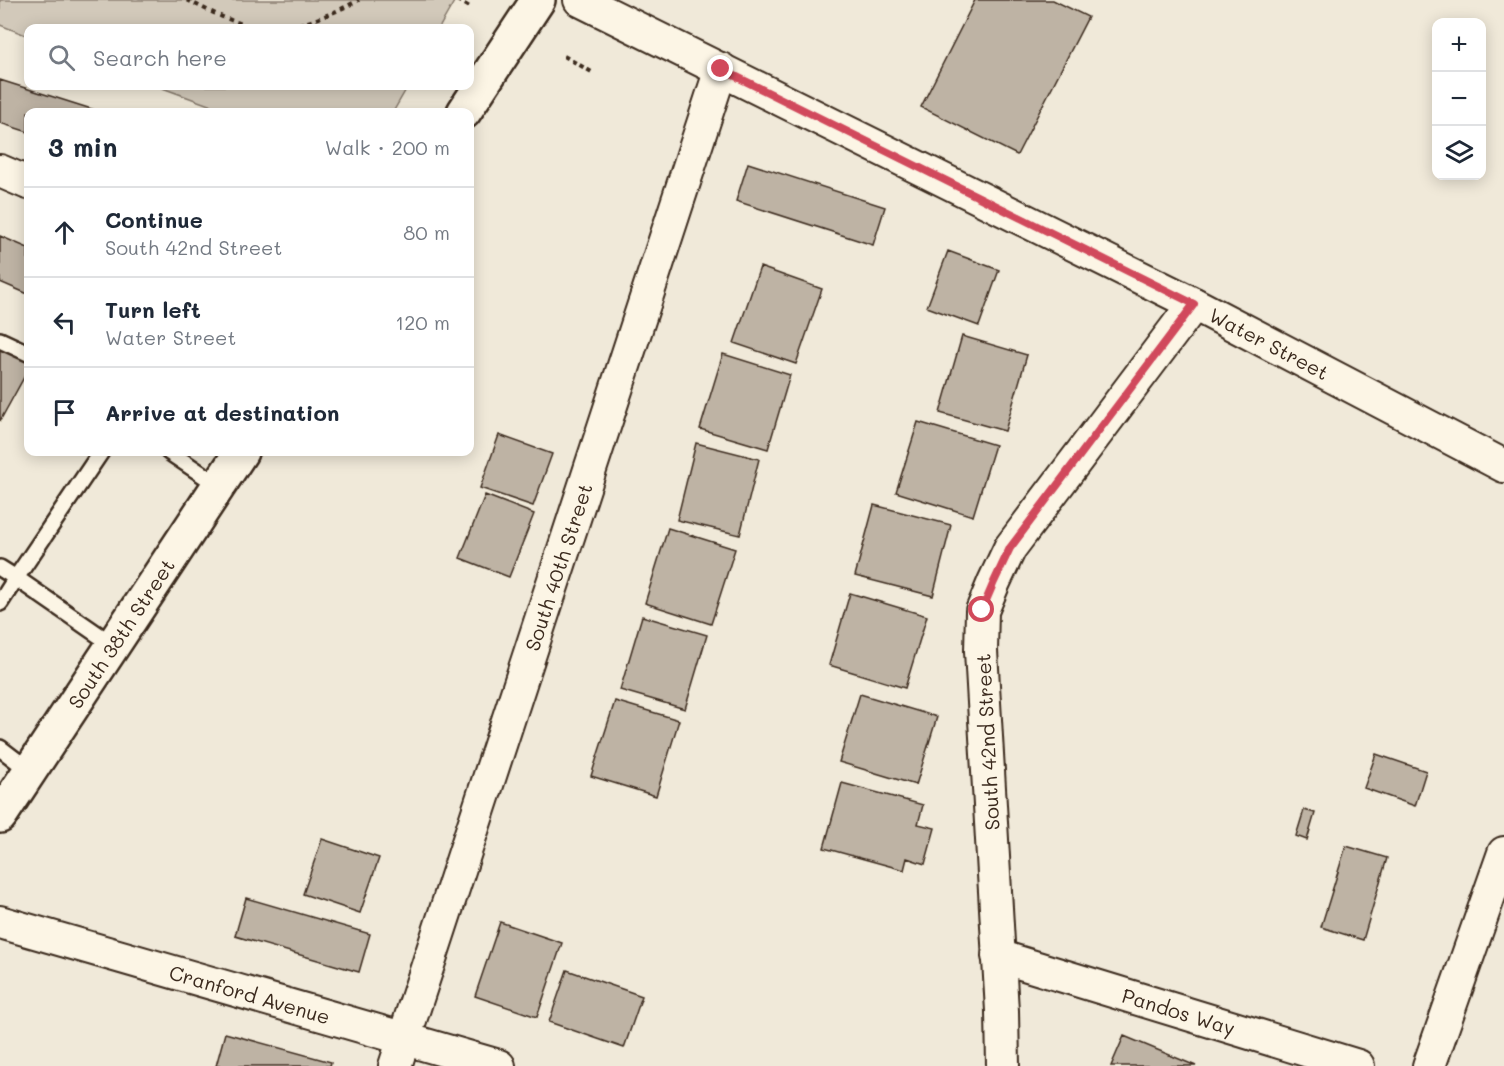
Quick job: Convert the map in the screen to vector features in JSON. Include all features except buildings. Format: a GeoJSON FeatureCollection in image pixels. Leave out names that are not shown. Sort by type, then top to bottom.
{"type":"FeatureCollection","features":[{"type":"Feature","properties":{"kind":"main road"},"geometry":{"type":"LineString","coordinates":[[467,108],[538,0]]}},
{"type":"Feature","properties":{"kind":"main road","name":"South 38th Street"},"geometry":{"type":"LineString","coordinates":[[0,816],[238,456]]}},
{"type":"Feature","properties":{"kind":"street","name":"Water Street"},"geometry":{"type":"LineString","coordinates":[[580,0],[1194,304],[1504,466]]}},
{"type":"Feature","properties":{"kind":"street","name":"South 40th Street"},"geometry":{"type":"LineString","coordinates":[[400,1052],[721,69]]}},
{"type":"Feature","properties":{"kind":"street"},"geometry":{"type":"LineString","coordinates":[[0,171],[24,181]]}},
{"type":"Feature","properties":{"kind":"street","name":"South 42nd Street"},"geometry":{"type":"LineString","coordinates":[[1003,1066],[1002,1011],[981,651],[982,610],[1010,548],[1194,304]]}},
{"type":"Feature","properties":{"kind":"street"},"geometry":{"type":"LineString","coordinates":[[1429,1066],[1504,853]]}},
{"type":"Feature","properties":{"kind":"street","name":"Cranford Avenue"},"geometry":{"type":"LineString","coordinates":[[0,922],[400,1052],[499,1066]]}},
{"type":"Feature","properties":{"kind":"street","name":"Pandos Way"},"geometry":{"type":"LineString","coordinates":[[998,957],[1358,1066]]}},
{"type":"Feature","properties":{"kind":"lane"},"geometry":{"type":"LineString","coordinates":[[0,340],[24,351]]}},
{"type":"Feature","properties":{"kind":"lane"},"geometry":{"type":"LineString","coordinates":[[0,603],[98,456]]}},
{"type":"Feature","properties":{"kind":"lane"},"geometry":{"type":"LineString","coordinates":[[175,456],[219,485]]}},
{"type":"Feature","properties":{"kind":"lane"},"geometry":{"type":"LineString","coordinates":[[0,568],[112,645]]}},
{"type":"Feature","properties":{"kind":"lane"},"geometry":{"type":"LineString","coordinates":[[0,748],[30,771]]}},
{"type":"Feature","properties":{"kind":"path"},"geometry":{"type":"LineString","coordinates":[[187,0],[240,24]]}},
{"type":"Feature","properties":{"kind":"path"},"geometry":{"type":"LineString","coordinates":[[305,24],[359,0]]}},
{"type":"Feature","properties":{"kind":"path"},"geometry":{"type":"LineString","coordinates":[[457,0],[470,7]]}},
{"type":"Feature","properties":{"kind":"path"},"geometry":{"type":"LineString","coordinates":[[564,56],[595,74]]}},
{"type":"Feature","properties":{"kind":"shaded area"},"geometry":{"type":"Polygon","coordinates":[[[0,0],[455,0],[441,24],[24,24],[24,34],[0,25],[0,0]]]}},
{"type":"Feature","properties":{"kind":"shaded area"},"geometry":{"type":"Polygon","coordinates":[[[168,90],[406,90],[395,108],[217,108],[168,90]]]}},
{"type":"Feature","properties":{"kind":"route"},"geometry":{"type":"LineString","coordinates":[[721,69],[1194,304],[1010,548],[982,610]]}}]}
